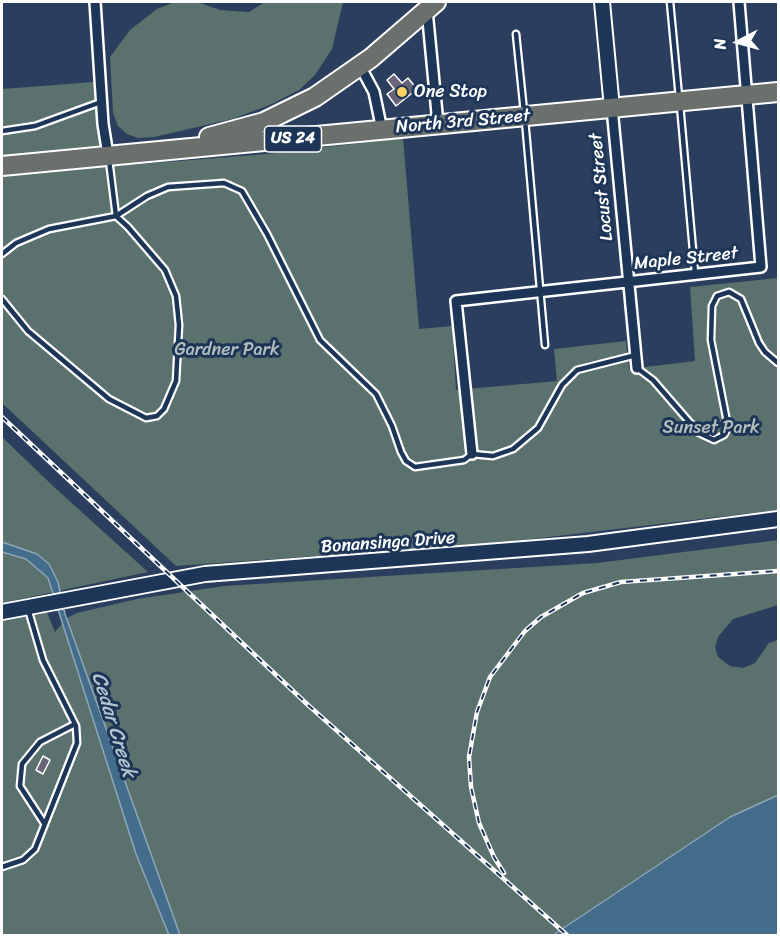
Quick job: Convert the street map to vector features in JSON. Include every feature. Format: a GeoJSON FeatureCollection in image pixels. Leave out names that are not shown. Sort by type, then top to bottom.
{"type":"FeatureCollection","features":[{"type":"Feature","properties":{"kind":"highway","name":"US 24"},"geometry":{"type":"LineString","coordinates":[[2,166],[147,151],[264,122],[315,97],[360,66],[430,4]]}},
{"type":"Feature","properties":{"kind":"highway","name":"North 3rd Street"},"geometry":{"type":"LineString","coordinates":[[147,151],[778,92]]}},
{"type":"Feature","properties":{"kind":"street"},"geometry":{"type":"LineString","coordinates":[[95,2],[108,155]]}},
{"type":"Feature","properties":{"kind":"street","name":"Locust Street"},"geometry":{"type":"LineString","coordinates":[[602,2],[637,368]]}},
{"type":"Feature","properties":{"kind":"street","name":"Maple Street"},"geometry":{"type":"LineString","coordinates":[[472,454],[456,301],[761,267],[739,2]]}},
{"type":"Feature","properties":{"kind":"street"},"geometry":{"type":"LineString","coordinates":[[430,4],[438,124]]}},
{"type":"Feature","properties":{"kind":"street"},"geometry":{"type":"LineString","coordinates":[[360,66],[374,92],[382,130]]}},
{"type":"Feature","properties":{"kind":"street","name":"Bonansinga Drive"},"geometry":{"type":"LineString","coordinates":[[2,612],[204,574],[588,544],[778,519]]}},
{"type":"Feature","properties":{"kind":"lane"},"geometry":{"type":"LineString","coordinates":[[670,2],[695,273]]}},
{"type":"Feature","properties":{"kind":"lane"},"geometry":{"type":"LineString","coordinates":[[516,34],[545,345]]}},
{"type":"Feature","properties":{"kind":"lane"},"geometry":{"type":"LineString","coordinates":[[2,131],[35,126],[103,101]]}},
{"type":"Feature","properties":{"kind":"lane"},"geometry":{"type":"LineString","coordinates":[[2,299],[28,331],[109,399],[141,417],[152,418],[161,414],[176,381],[179,326],[176,296],[165,270],[143,243],[116,216],[108,155]]}},
{"type":"Feature","properties":{"kind":"lane"},"geometry":{"type":"LineString","coordinates":[[2,254],[32,235],[116,216],[147,196],[168,187],[219,182],[237,187],[245,195],[267,234],[320,340],[376,394],[406,461],[420,468],[464,460],[472,454],[493,456],[523,443],[538,428],[562,385],[577,370],[636,355]]}},
{"type":"Feature","properties":{"kind":"lane"},"geometry":{"type":"LineString","coordinates":[[637,368],[653,380],[704,437],[714,440],[724,435],[728,427],[711,340],[712,306],[717,296],[729,292],[741,299],[759,343],[765,352],[778,363]]}},
{"type":"Feature","properties":{"kind":"lane"},"geometry":{"type":"LineString","coordinates":[[2,867],[28,857],[40,840],[44,824],[75,751],[75,724],[43,660],[28,606]]}},
{"type":"Feature","properties":{"kind":"lane"},"geometry":{"type":"LineString","coordinates":[[44,824],[23,793],[19,773],[26,757],[40,742],[75,724]]}},
{"type":"Feature","properties":{"kind":"green space"},"geometry":{"type":"Polygon","coordinates":[[[175,2],[197,2],[220,10],[249,12],[265,2],[343,2],[332,49],[315,75],[299,90],[272,104],[232,119],[154,137],[138,138],[127,134],[118,126],[113,113],[110,57],[130,30],[157,9],[175,2]]]}},
{"type":"Feature","properties":{"kind":"green space","name":"Gardner Park"},"geometry":{"type":"Polygon","coordinates":[[[94,82],[104,167],[267,154],[403,138],[419,329],[452,326],[456,390],[557,381],[554,349],[626,341],[629,369],[695,361],[690,287],[778,278],[778,510],[498,543],[176,566],[2,403],[2,89],[94,82]]]}},
{"type":"Feature","properties":{"kind":"green space"},"geometry":{"type":"Polygon","coordinates":[[[2,437],[53,486],[148,572],[2,603],[2,437]]]}},
{"type":"Feature","properties":{"kind":"green space"},"geometry":{"type":"Polygon","coordinates":[[[778,540],[778,605],[733,619],[718,637],[715,647],[718,657],[730,666],[743,668],[755,663],[769,643],[778,640],[778,795],[730,817],[552,935],[2,936],[2,618],[46,610],[55,632],[67,618],[77,613],[137,599],[224,586],[597,563],[778,540]]]}},
{"type":"Feature","properties":{"kind":"water"},"geometry":{"type":"Polygon","coordinates":[[[2,542],[37,554],[49,564],[58,582],[65,614],[180,935],[169,935],[136,854],[48,578],[26,559],[2,552],[2,542]]]}},
{"type":"Feature","properties":{"kind":"water"},"geometry":{"type":"Polygon","coordinates":[[[778,795],[778,935],[553,935],[730,817],[778,795]]]}},
{"type":"Feature","properties":{"kind":"building","name":"One Stop"},"geometry":{"type":"Polygon","coordinates":[[[394,74],[402,83],[408,78],[417,89],[396,106],[387,94],[394,89],[387,80],[394,74]]]}},
{"type":"Feature","properties":{"kind":"building"},"geometry":{"type":"Polygon","coordinates":[[[43,756],[50,760],[43,774],[36,770],[43,756]]]}},
{"type":"Feature","properties":{"kind":"railway"},"geometry":{"type":"LineString","coordinates":[[2,417],[308,705],[568,936]]}},
{"type":"Feature","properties":{"kind":"railway"},"geometry":{"type":"LineString","coordinates":[[504,873],[479,823],[471,787],[469,757],[477,712],[490,677],[525,631],[541,617],[583,593],[621,582],[778,571]]}},
{"type":"Feature","properties":{"kind":"place","name":"One Stop"},"geometry":{"type":"Point","coordinates":[402,92]}},
{"type":"Feature","properties":{"kind":"park label","name":"Sunset Park"},"geometry":{"type":"Point","coordinates":[711,428]}},
{"type":"Feature","properties":{"kind":"water label","name":"Cedar Creek"},"geometry":{"type":"Point","coordinates":[113,725]}}]}
